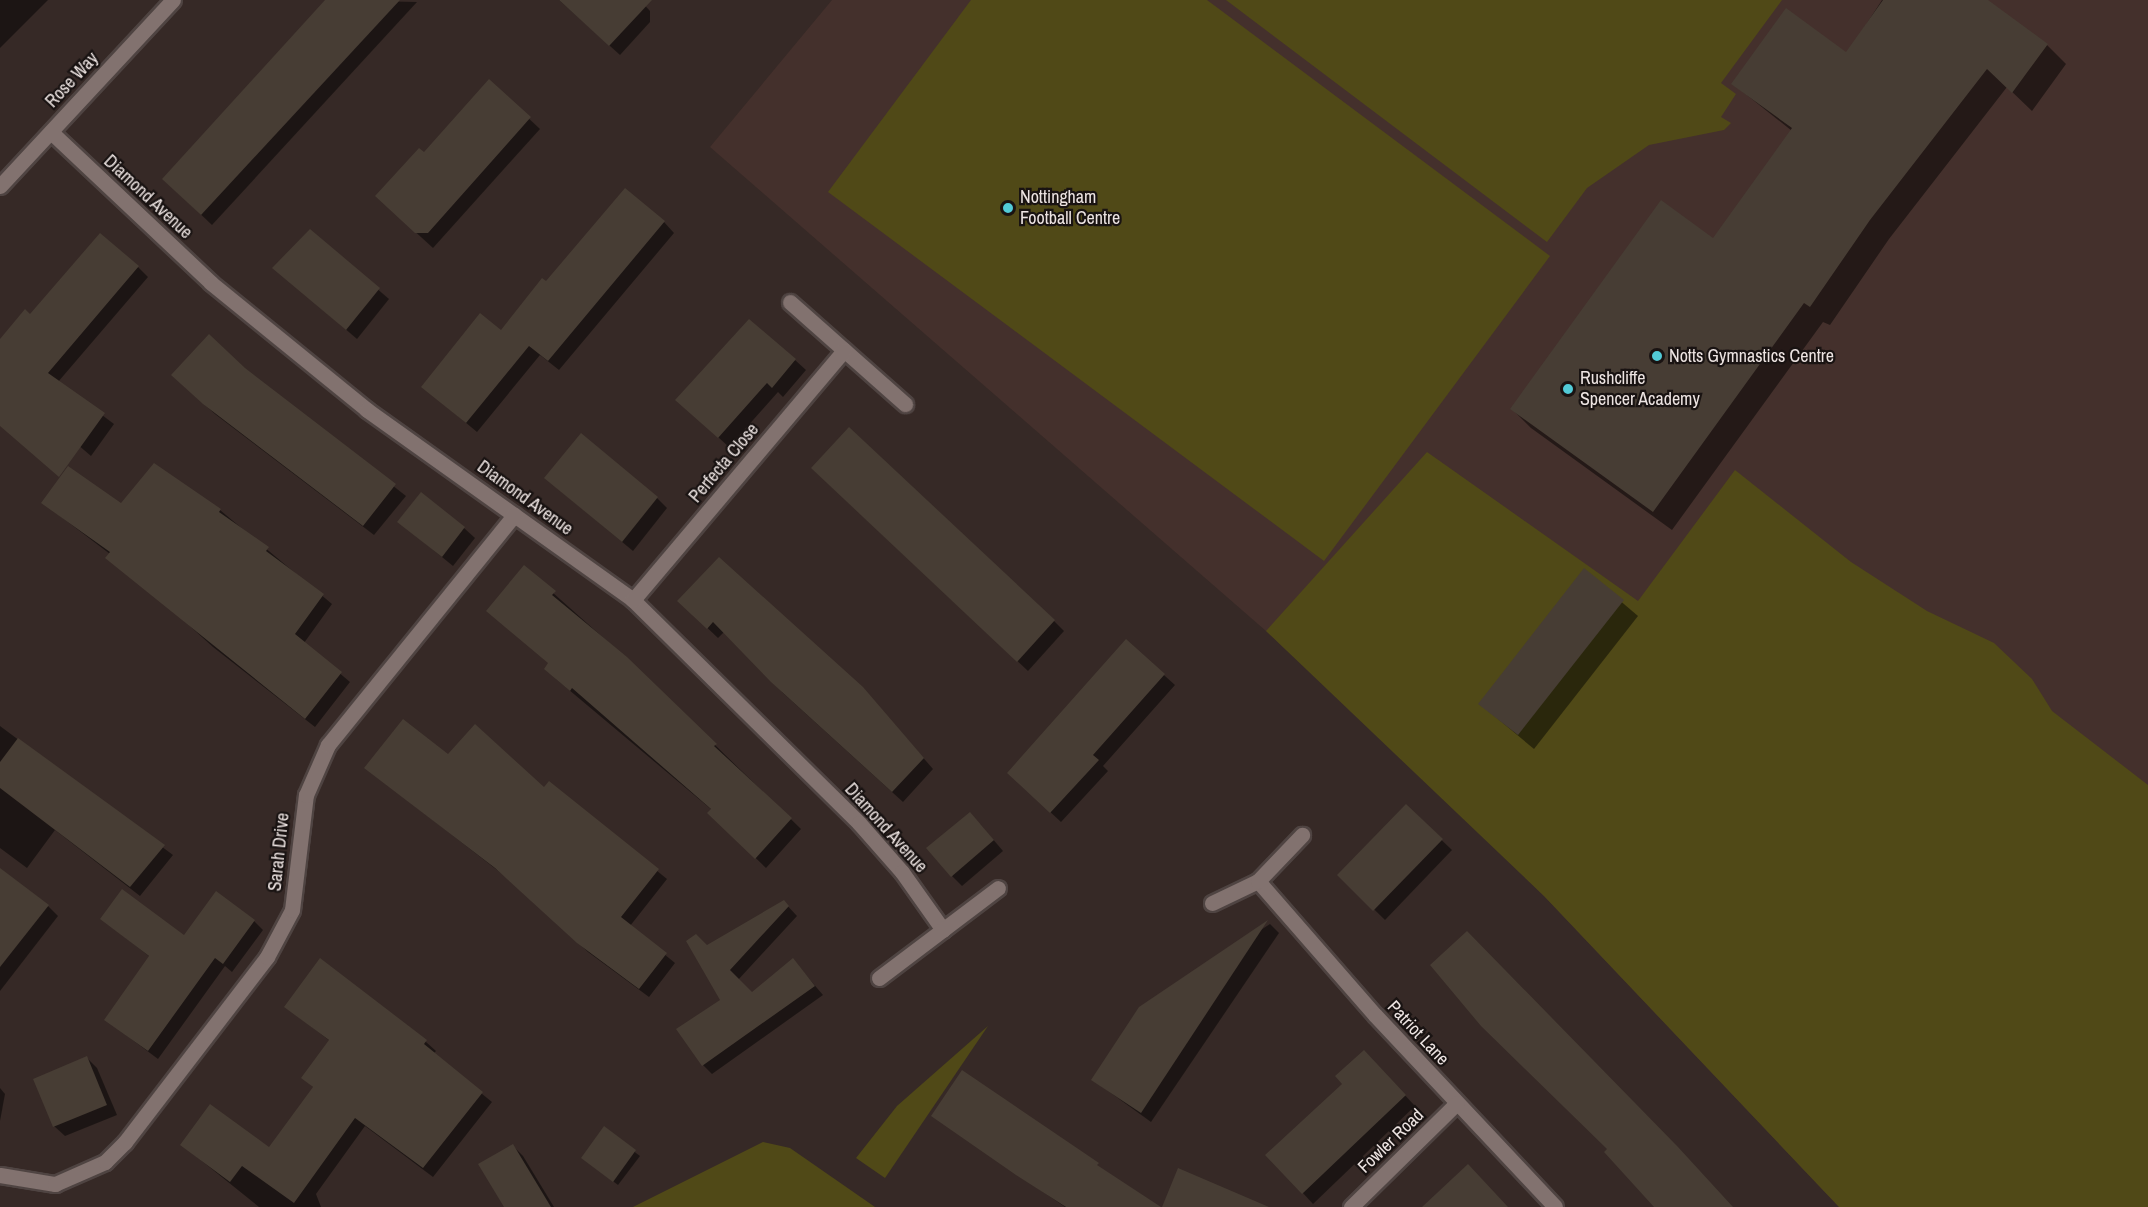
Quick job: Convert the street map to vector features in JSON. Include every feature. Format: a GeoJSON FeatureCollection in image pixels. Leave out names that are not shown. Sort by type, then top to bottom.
{"type":"FeatureCollection","features":[{"type":"Feature","properties":{"kind":"street","name":"Rose Way"},"geometry":{"type":"LineString","coordinates":[[0,186],[173,0]]}},
{"type":"Feature","properties":{"kind":"street","name":"Diamond Avenue"},"geometry":{"type":"LineString","coordinates":[[51,132],[211,283],[366,410],[633,600],[859,823],[902,872],[943,930]]}},
{"type":"Feature","properties":{"kind":"street"},"geometry":{"type":"LineString","coordinates":[[790,302],[904,404]]}},
{"type":"Feature","properties":{"kind":"street","name":"Perfecta Close"},"geometry":{"type":"LineString","coordinates":[[633,600],[844,350]]}},
{"type":"Feature","properties":{"kind":"street","name":"Sarah Drive"},"geometry":{"type":"LineString","coordinates":[[0,1175],[55,1184],[105,1162],[132,1133],[267,957],[292,910],[306,795],[328,745],[514,514]]}},
{"type":"Feature","properties":{"kind":"street"},"geometry":{"type":"LineString","coordinates":[[1212,903],[1258,881],[1302,836]]}},
{"type":"Feature","properties":{"kind":"street","name":"Patriot Lane"},"geometry":{"type":"LineString","coordinates":[[1258,881],[1457,1103],[1555,1207]]}},
{"type":"Feature","properties":{"kind":"street"},"geometry":{"type":"LineString","coordinates":[[879,978],[998,888]]}},
{"type":"Feature","properties":{"kind":"street","name":"Fowler Road"},"geometry":{"type":"LineString","coordinates":[[1351,1207],[1457,1103]]}},
{"type":"Feature","properties":{"kind":"shaded area","name":"Rushcliffe Spencer Academy"},"geometry":{"type":"Polygon","coordinates":[[[832,0],[2148,0],[2148,1207],[1839,1207],[1544,896],[1390,746],[1266,631],[710,147],[832,0]]]}},
{"type":"Feature","properties":{"kind":"shaded area"},"geometry":{"type":"Polygon","coordinates":[[[971,0],[1207,0],[1550,256],[1324,561],[828,192],[971,0]]]}},
{"type":"Feature","properties":{"kind":"shaded area"},"geometry":{"type":"Polygon","coordinates":[[[1226,0],[1782,0],[1721,83],[1736,94],[1721,117],[1731,123],[1724,130],[1649,145],[1587,188],[1547,242],[1226,0]]]}},
{"type":"Feature","properties":{"kind":"shaded area"},"geometry":{"type":"Polygon","coordinates":[[[1427,452],[1638,601],[1735,470],[1851,562],[1927,611],[1994,643],[2032,679],[2052,711],[2148,785],[2148,1207],[1839,1207],[1544,896],[1266,631],[1427,452]]]}},
{"type":"Feature","properties":{"kind":"shaded area"},"geometry":{"type":"Polygon","coordinates":[[[988,1026],[885,1178],[856,1158],[897,1106],[988,1026]]]}},
{"type":"Feature","properties":{"kind":"shaded area"},"geometry":{"type":"Polygon","coordinates":[[[763,1142],[790,1148],[875,1207],[633,1207],[763,1142]]]}},
{"type":"Feature","properties":{"kind":"building"},"geometry":{"type":"Polygon","coordinates":[[[325,0],[400,0],[201,215],[162,179],[325,0]]]}},
{"type":"Feature","properties":{"kind":"building"},"geometry":{"type":"Polygon","coordinates":[[[559,0],[652,0],[609,46],[559,0]]]}},
{"type":"Feature","properties":{"kind":"building"},"geometry":{"type":"Polygon","coordinates":[[[1883,0],[1988,0],[2048,44],[2012,93],[1987,69],[1870,220],[1810,307],[1804,303],[1653,512],[1510,409],[1661,200],[1713,238],[1792,128],[1731,84],[1786,8],[1846,52],[1883,0]]]}},
{"type":"Feature","properties":{"kind":"building"},"geometry":{"type":"Polygon","coordinates":[[[489,79],[531,117],[428,233],[415,233],[375,196],[419,148],[424,152],[489,79]]]}},
{"type":"Feature","properties":{"kind":"building"},"geometry":{"type":"Polygon","coordinates":[[[625,188],[665,221],[548,361],[529,346],[466,423],[421,387],[480,313],[501,330],[542,278],[546,281],[625,188]]]}},
{"type":"Feature","properties":{"kind":"building"},"geometry":{"type":"Polygon","coordinates":[[[310,229],[380,288],[346,330],[272,268],[310,229]]]}},
{"type":"Feature","properties":{"kind":"building"},"geometry":{"type":"Polygon","coordinates":[[[100,233],[139,266],[48,373],[105,413],[59,477],[0,426],[0,339],[25,309],[30,314],[100,233]]]}},
{"type":"Feature","properties":{"kind":"building"},"geometry":{"type":"Polygon","coordinates":[[[749,319],[796,359],[772,388],[767,383],[718,438],[675,400],[749,319]]]}},
{"type":"Feature","properties":{"kind":"building"},"geometry":{"type":"Polygon","coordinates":[[[209,334],[245,368],[396,484],[363,526],[203,404],[171,375],[209,334]]]}},
{"type":"Feature","properties":{"kind":"building"},"geometry":{"type":"Polygon","coordinates":[[[849,427],[1055,620],[1017,662],[811,468],[849,427]]]}},
{"type":"Feature","properties":{"kind":"building"},"geometry":{"type":"Polygon","coordinates":[[[581,433],[658,497],[622,542],[544,478],[581,433]]]}},
{"type":"Feature","properties":{"kind":"building"},"geometry":{"type":"Polygon","coordinates":[[[154,463],[221,509],[219,512],[269,547],[266,551],[324,594],[295,634],[342,672],[305,719],[105,558],[110,552],[41,503],[68,466],[121,503],[154,463]]]}},
{"type":"Feature","properties":{"kind":"building"},"geometry":{"type":"Polygon","coordinates":[[[421,492],[465,527],[442,557],[397,522],[421,492]]]}},
{"type":"Feature","properties":{"kind":"building"},"geometry":{"type":"Polygon","coordinates":[[[719,557],[863,687],[924,758],[892,792],[771,682],[713,622],[707,629],[677,601],[719,557]]]}},
{"type":"Feature","properties":{"kind":"building"},"geometry":{"type":"Polygon","coordinates":[[[524,565],[556,591],[552,595],[627,657],[717,744],[714,746],[792,818],[755,859],[707,813],[711,809],[572,688],[570,691],[544,669],[548,663],[486,611],[524,565]]]}},
{"type":"Feature","properties":{"kind":"building"},"geometry":{"type":"Polygon","coordinates":[[[1584,568],[1624,600],[1518,735],[1478,704],[1584,568]]]}},
{"type":"Feature","properties":{"kind":"building"},"geometry":{"type":"Polygon","coordinates":[[[1126,639],[1165,674],[1093,755],[1099,760],[1050,813],[1007,773],[1126,639]]]}},
{"type":"Feature","properties":{"kind":"building"},"geometry":{"type":"Polygon","coordinates":[[[403,719],[448,754],[475,724],[544,787],[549,781],[659,869],[621,917],[667,953],[639,989],[577,943],[495,868],[364,768],[403,719]]]}},
{"type":"Feature","properties":{"kind":"building"},"geometry":{"type":"Polygon","coordinates":[[[18,738],[165,845],[130,887],[0,788],[0,762],[18,738]]]}},
{"type":"Feature","properties":{"kind":"building"},"geometry":{"type":"Polygon","coordinates":[[[1406,804],[1443,839],[1373,911],[1337,875],[1406,804]]]}},
{"type":"Feature","properties":{"kind":"building"},"geometry":{"type":"Polygon","coordinates":[[[970,812],[994,840],[951,877],[926,848],[970,812]]]}},
{"type":"Feature","properties":{"kind":"building"},"geometry":{"type":"Polygon","coordinates":[[[0,868],[49,905],[0,967],[0,868]]]}},
{"type":"Feature","properties":{"kind":"building"},"geometry":{"type":"Polygon","coordinates":[[[122,889],[184,935],[216,891],[255,920],[223,964],[215,958],[148,1051],[104,1020],[149,956],[100,919],[122,889]]]}},
{"type":"Feature","properties":{"kind":"building"},"geometry":{"type":"Polygon","coordinates":[[[784,900],[789,906],[730,970],[752,992],[793,958],[815,986],[702,1066],[676,1029],[720,1000],[686,941],[696,934],[707,945],[784,900]]]}},
{"type":"Feature","properties":{"kind":"building"},"geometry":{"type":"Polygon","coordinates":[[[1268,920],[1141,1113],[1091,1080],[1139,1007],[1268,920]]]}},
{"type":"Feature","properties":{"kind":"building"},"geometry":{"type":"Polygon","coordinates":[[[1467,931],[1678,1147],[1733,1207],[1654,1207],[1604,1152],[1607,1149],[1481,1026],[1430,965],[1467,931]]]}},
{"type":"Feature","properties":{"kind":"building"},"geometry":{"type":"Polygon","coordinates":[[[320,958],[427,1040],[424,1044],[483,1092],[423,1168],[355,1118],[294,1203],[242,1166],[230,1182],[180,1145],[210,1104],[269,1147],[313,1087],[301,1078],[329,1040],[284,1007],[320,958]]]}},
{"type":"Feature","properties":{"kind":"building"},"geometry":{"type":"Polygon","coordinates":[[[1364,1050],[1406,1095],[1302,1194],[1265,1155],[1342,1084],[1335,1076],[1364,1050]]]}},
{"type":"Feature","properties":{"kind":"building"},"geometry":{"type":"Polygon","coordinates":[[[87,1056],[107,1105],[53,1127],[33,1079],[87,1056]]]}},
{"type":"Feature","properties":{"kind":"building"},"geometry":{"type":"Polygon","coordinates":[[[962,1070],[1161,1207],[1066,1207],[1016,1175],[931,1116],[962,1070]]]}},
{"type":"Feature","properties":{"kind":"building"},"geometry":{"type":"Polygon","coordinates":[[[604,1126],[636,1150],[613,1182],[581,1158],[604,1126]]]}},
{"type":"Feature","properties":{"kind":"building"},"geometry":{"type":"Polygon","coordinates":[[[513,1144],[551,1207],[504,1207],[478,1164],[513,1144]]]}},
{"type":"Feature","properties":{"kind":"building"},"geometry":{"type":"Polygon","coordinates":[[[1468,1164],[1508,1207],[1422,1207],[1468,1164]]]}},
{"type":"Feature","properties":{"kind":"building"},"geometry":{"type":"Polygon","coordinates":[[[1178,1168],[1269,1207],[1162,1207],[1178,1168]]]}},
{"type":"Feature","properties":{"kind":"place","name":"Nottingham Football Centre"},"geometry":{"type":"Point","coordinates":[1008,208]}},
{"type":"Feature","properties":{"kind":"place","name":"Notts Gymnastics Centre"},"geometry":{"type":"Point","coordinates":[1657,356]}},
{"type":"Feature","properties":{"kind":"place","name":"Rushcliffe Spencer Academy"},"geometry":{"type":"Point","coordinates":[1568,389]}}]}
